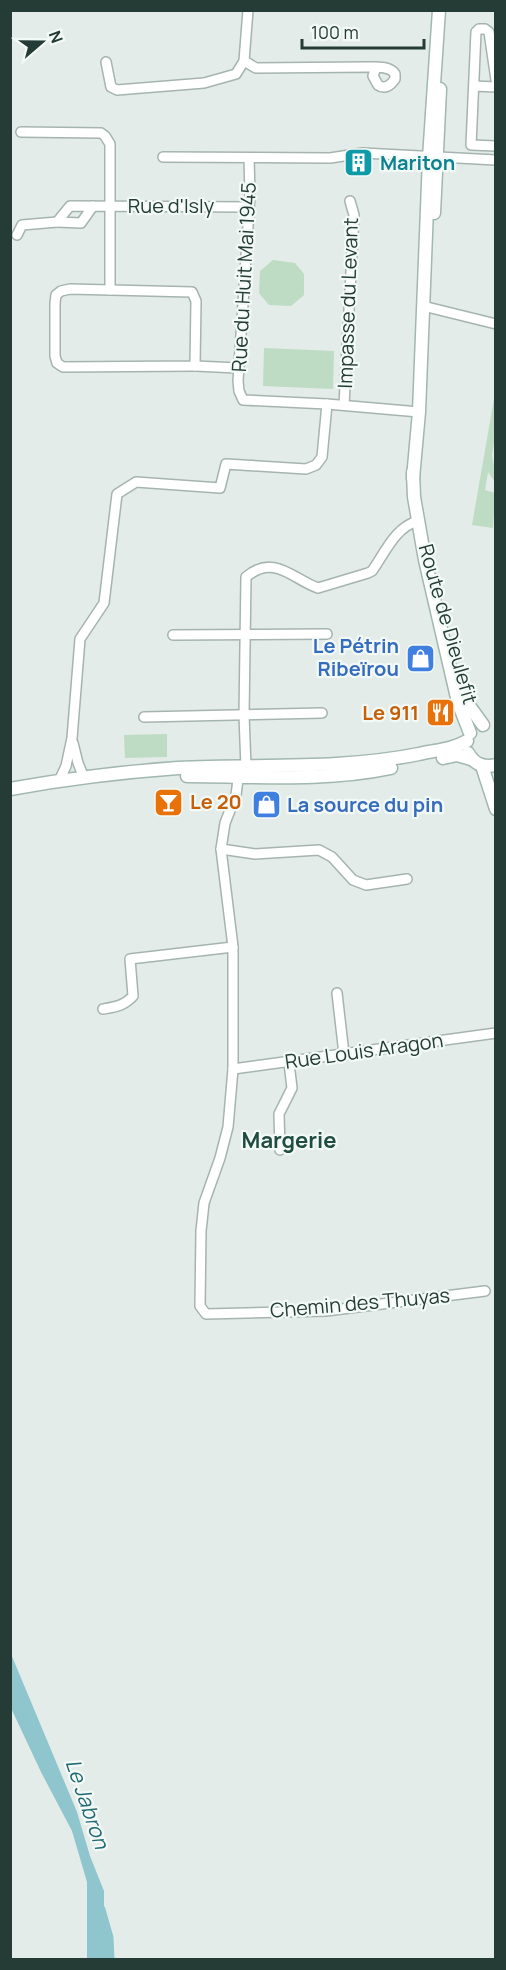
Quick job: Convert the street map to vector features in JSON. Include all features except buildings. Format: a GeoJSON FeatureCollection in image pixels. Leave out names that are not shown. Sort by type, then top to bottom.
{"type":"FeatureCollection","features":[{"type":"Feature","properties":{"kind":"main road","name":"Route de Dieulefit"},"geometry":{"type":"LineString","coordinates":[[425,273],[434,215],[432,99],[439,10]]}},
{"type":"Feature","properties":{"kind":"main road","name":"Route de Dieulefit"},"geometry":{"type":"LineString","coordinates":[[437,52],[440,105],[433,158],[428,174],[425,273],[415,411],[413,478],[418,521],[453,681],[469,737],[467,750],[477,762]]}},
{"type":"Feature","properties":{"kind":"main road","name":"Route de Dieulefit"},"geometry":{"type":"LineString","coordinates":[[418,521],[466,700],[489,725]]}},
{"type":"Feature","properties":{"kind":"main road"},"geometry":{"type":"LineString","coordinates":[[242,772],[284,766],[380,762],[449,749],[489,725]]}},
{"type":"Feature","properties":{"kind":"main road"},"geometry":{"type":"LineString","coordinates":[[10,789],[178,768],[333,776],[457,755],[495,765]]}},
{"type":"Feature","properties":{"kind":"main road"},"geometry":{"type":"LineString","coordinates":[[477,762],[495,809]]}},
{"type":"Feature","properties":{"kind":"main road"},"geometry":{"type":"LineString","coordinates":[[495,779],[495,784]]}},
{"type":"Feature","properties":{"kind":"street"},"geometry":{"type":"LineString","coordinates":[[106,62],[111,87],[117,90],[204,83],[236,74],[244,61],[248,10]]}},
{"type":"Feature","properties":{"kind":"street"},"geometry":{"type":"LineString","coordinates":[[484,159],[491,146],[471,145],[476,32],[479,29],[489,32],[495,80]]}},
{"type":"Feature","properties":{"kind":"street"},"geometry":{"type":"LineString","coordinates":[[244,61],[256,68],[376,67]]}},
{"type":"Feature","properties":{"kind":"street"},"geometry":{"type":"LineString","coordinates":[[474,86],[495,87]]}},
{"type":"Feature","properties":{"kind":"street"},"geometry":{"type":"LineString","coordinates":[[21,132],[101,133],[110,144],[110,290]]}},
{"type":"Feature","properties":{"kind":"street"},"geometry":{"type":"LineString","coordinates":[[163,157],[330,158],[363,153],[495,160]]}},
{"type":"Feature","properties":{"kind":"street","name":"Rue du Huit Mai 1945"},"geometry":{"type":"LineString","coordinates":[[249,158],[249,207],[238,369],[239,392],[243,400],[415,411]]}},
{"type":"Feature","properties":{"kind":"street","name":"Impasse du Levant"},"geometry":{"type":"LineString","coordinates":[[344,405],[354,215],[350,201]]}},
{"type":"Feature","properties":{"kind":"street","name":"Rue d'Isly"},"geometry":{"type":"LineString","coordinates":[[57,222],[70,206],[249,207]]}},
{"type":"Feature","properties":{"kind":"street"},"geometry":{"type":"LineString","coordinates":[[17,236],[22,225],[57,222],[81,223],[93,206]]}},
{"type":"Feature","properties":{"kind":"street"},"geometry":{"type":"LineString","coordinates":[[195,366],[196,302],[192,292],[70,290],[61,291],[56,295],[55,356],[57,363],[63,367],[195,366],[238,369]]}},
{"type":"Feature","properties":{"kind":"street"},"geometry":{"type":"LineString","coordinates":[[423,306],[495,324]]}},
{"type":"Feature","properties":{"kind":"street"},"geometry":{"type":"LineString","coordinates":[[59,782],[66,766],[72,738],[80,639],[104,603],[117,495],[136,482],[220,488],[226,464],[306,469],[316,465],[322,457],[327,404]]}},
{"type":"Feature","properties":{"kind":"street","name":"Chemin des Thuyas"},"geometry":{"type":"LineString","coordinates":[[418,521],[400,530],[372,571],[318,588],[296,575],[277,568],[250,573],[244,584],[242,772],[225,823],[221,849],[233,947],[234,1070],[228,1127],[204,1203],[201,1231],[200,1306],[206,1314],[326,1311],[485,1291]]}},
{"type":"Feature","properties":{"kind":"street"},"geometry":{"type":"LineString","coordinates":[[173,635],[327,634]]}},
{"type":"Feature","properties":{"kind":"street"},"geometry":{"type":"LineString","coordinates":[[144,717],[322,713]]}},
{"type":"Feature","properties":{"kind":"street"},"geometry":{"type":"LineString","coordinates":[[72,738],[84,778]]}},
{"type":"Feature","properties":{"kind":"street"},"geometry":{"type":"LineString","coordinates":[[221,849],[255,854],[319,850],[332,857],[353,880],[366,885],[407,879]]}},
{"type":"Feature","properties":{"kind":"street"},"geometry":{"type":"LineString","coordinates":[[103,1009],[127,1003],[133,996],[130,959],[233,947]]}},
{"type":"Feature","properties":{"kind":"street"},"geometry":{"type":"LineString","coordinates":[[337,993],[344,1053]]}},
{"type":"Feature","properties":{"kind":"street","name":"Rue Louis Aragon"},"geometry":{"type":"LineString","coordinates":[[234,1070],[495,1033]]}},
{"type":"Feature","properties":{"kind":"street"},"geometry":{"type":"LineString","coordinates":[[280,1150],[279,1114],[292,1088],[289,1063]]}},
{"type":"Feature","properties":{"kind":"green space"},"geometry":{"type":"Polygon","coordinates":[[[273,260],[295,263],[304,274],[304,295],[291,306],[269,305],[259,293],[260,271],[273,260]]]}},
{"type":"Feature","properties":{"kind":"green space"},"geometry":{"type":"Polygon","coordinates":[[[264,348],[334,351],[333,389],[263,386],[264,348]]]}},
{"type":"Feature","properties":{"kind":"green space"},"geometry":{"type":"Polygon","coordinates":[[[495,393],[495,435],[492,456],[495,482],[488,472],[485,490],[495,493],[493,528],[472,525],[495,393]]]}},
{"type":"Feature","properties":{"kind":"green space"},"geometry":{"type":"Polygon","coordinates":[[[167,734],[167,757],[125,758],[124,735],[167,734]]]}},
{"type":"Feature","properties":{"kind":"water"},"geometry":{"type":"Polygon","coordinates":[[[11,1654],[77,1812],[90,1856],[104,1891],[104,1944],[107,1959],[87,1959],[87,1882],[72,1831],[11,1708],[11,1654]]]}},
{"type":"Feature","properties":{"kind":"waterway","name":"Le Jabron"},"geometry":{"type":"LineString","coordinates":[[98,1910],[106,1938],[107,1960]]}},
{"type":"Feature","properties":{"kind":"place","name":"Mariton"},"geometry":{"type":"Point","coordinates":[359,163]}},
{"type":"Feature","properties":{"kind":"place","name":"Le Pétrin Ribeïrou"},"geometry":{"type":"Point","coordinates":[420,658]}},
{"type":"Feature","properties":{"kind":"place","name":"Le 911"},"geometry":{"type":"Point","coordinates":[440,713]}},
{"type":"Feature","properties":{"kind":"place","name":"Le 20"},"geometry":{"type":"Point","coordinates":[169,802]}},
{"type":"Feature","properties":{"kind":"place","name":"La source du pin"},"geometry":{"type":"Point","coordinates":[266,805]}},
{"type":"Feature","properties":{"kind":"district","name":"Margerie"},"geometry":{"type":"Point","coordinates":[289,1140]}}]}
